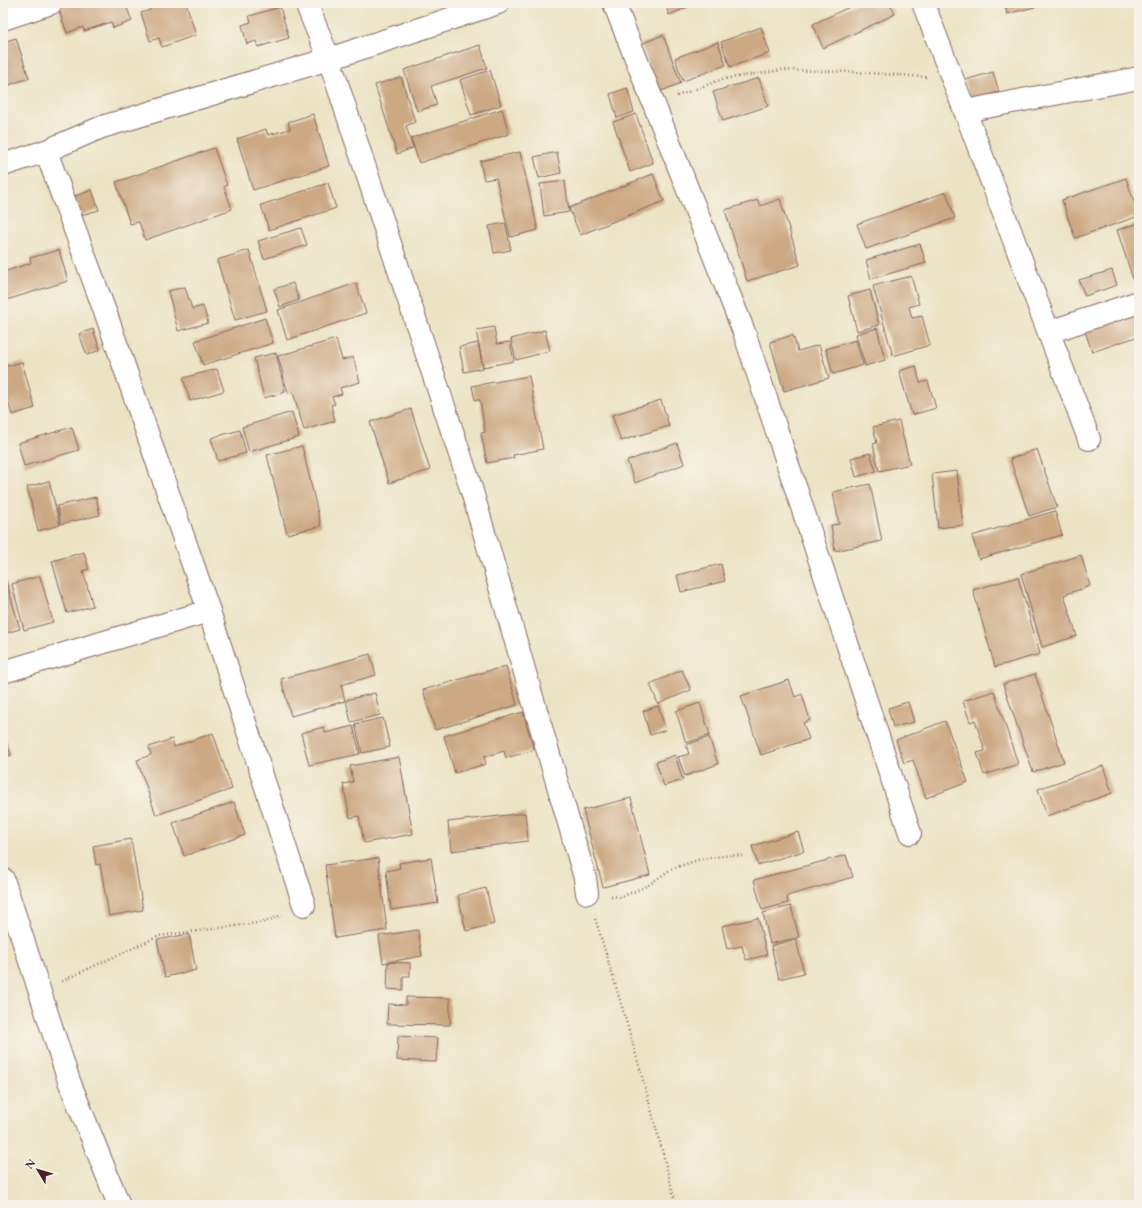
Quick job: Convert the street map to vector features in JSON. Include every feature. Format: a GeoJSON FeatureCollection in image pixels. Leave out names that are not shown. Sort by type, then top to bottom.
{"type":"FeatureCollection","features":[{"type":"Feature","properties":{"kind":"street"},"geometry":{"type":"LineString","coordinates":[[3,20],[51,3]]}},
{"type":"Feature","properties":{"kind":"street"},"geometry":{"type":"LineString","coordinates":[[306,3],[329,59],[472,488],[585,878],[587,893]]}},
{"type":"Feature","properties":{"kind":"street"},"geometry":{"type":"LineString","coordinates":[[3,165],[46,151],[102,127],[329,59],[498,3]]}},
{"type":"Feature","properties":{"kind":"street"},"geometry":{"type":"LineString","coordinates":[[614,3],[744,332],[910,833]]}},
{"type":"Feature","properties":{"kind":"street"},"geometry":{"type":"LineString","coordinates":[[923,3],[1089,439]]}},
{"type":"Feature","properties":{"kind":"street"},"geometry":{"type":"LineString","coordinates":[[965,111],[1139,78]]}},
{"type":"Feature","properties":{"kind":"street"},"geometry":{"type":"LineString","coordinates":[[46,151],[108,317],[209,612],[304,905]]}},
{"type":"Feature","properties":{"kind":"street"},"geometry":{"type":"LineString","coordinates":[[1048,332],[1139,302]]}},
{"type":"Feature","properties":{"kind":"street"},"geometry":{"type":"LineString","coordinates":[[3,672],[209,612]]}},
{"type":"Feature","properties":{"kind":"street"},"geometry":{"type":"LineString","coordinates":[[3,879],[69,1081],[119,1205]]}},
{"type":"Feature","properties":{"kind":"path"},"geometry":{"type":"LineString","coordinates":[[655,105],[723,78],[782,70],[854,72],[953,79]]}},
{"type":"Feature","properties":{"kind":"path"},"geometry":{"type":"LineString","coordinates":[[676,1205],[662,1147],[612,973],[587,893],[621,897],[647,886],[671,869],[701,859],[731,855],[744,856]]}},
{"type":"Feature","properties":{"kind":"path"},"geometry":{"type":"LineString","coordinates":[[39,991],[159,936],[265,922],[304,905]]}},
{"type":"Feature","properties":{"kind":"building"},"geometry":{"type":"Polygon","coordinates":[[[63,3],[125,3],[132,21],[113,28],[111,22],[84,31],[83,27],[67,33],[57,5],[63,3]]]}},
{"type":"Feature","properties":{"kind":"building"},"geometry":{"type":"Polygon","coordinates":[[[148,3],[186,3],[196,35],[162,47],[159,38],[150,41],[141,13],[150,10],[148,3]]]}},
{"type":"Feature","properties":{"kind":"building"},"geometry":{"type":"Polygon","coordinates":[[[665,3],[698,3],[669,15],[665,3]]]}},
{"type":"Feature","properties":{"kind":"building"},"geometry":{"type":"Polygon","coordinates":[[[858,3],[889,3],[895,14],[823,48],[813,24],[858,3]]]}},
{"type":"Feature","properties":{"kind":"building"},"geometry":{"type":"Polygon","coordinates":[[[1005,3],[1046,3],[1046,4],[1007,14],[1005,3]]]}},
{"type":"Feature","properties":{"kind":"building"},"geometry":{"type":"Polygon","coordinates":[[[280,7],[289,38],[258,47],[256,41],[247,44],[242,25],[251,22],[249,16],[280,7]]]}},
{"type":"Feature","properties":{"kind":"building"},"geometry":{"type":"Polygon","coordinates":[[[761,27],[770,53],[730,67],[721,42],[761,27]]]}},
{"type":"Feature","properties":{"kind":"building"},"geometry":{"type":"Polygon","coordinates":[[[663,35],[681,83],[659,92],[641,44],[663,35]]]}},
{"type":"Feature","properties":{"kind":"building"},"geometry":{"type":"Polygon","coordinates":[[[16,38],[29,78],[3,87],[3,42],[16,38]]]}},
{"type":"Feature","properties":{"kind":"building"},"geometry":{"type":"Polygon","coordinates":[[[718,42],[726,65],[683,81],[675,58],[718,42]]]}},
{"type":"Feature","properties":{"kind":"building"},"geometry":{"type":"Polygon","coordinates":[[[480,45],[487,68],[431,86],[437,105],[417,111],[404,70],[480,45]]]}},
{"type":"Feature","properties":{"kind":"building"},"geometry":{"type":"Polygon","coordinates":[[[490,70],[501,105],[471,115],[460,80],[490,70]]]}},
{"type":"Feature","properties":{"kind":"building"},"geometry":{"type":"Polygon","coordinates":[[[993,72],[999,92],[970,100],[965,80],[993,72]]]}},
{"type":"Feature","properties":{"kind":"building"},"geometry":{"type":"Polygon","coordinates":[[[401,77],[415,122],[406,126],[413,148],[397,154],[375,85],[401,77]]]}},
{"type":"Feature","properties":{"kind":"building"},"geometry":{"type":"Polygon","coordinates":[[[759,78],[768,106],[723,121],[713,92],[759,78]]]}},
{"type":"Feature","properties":{"kind":"building"},"geometry":{"type":"Polygon","coordinates":[[[627,88],[634,112],[617,118],[610,94],[627,88]]]}},
{"type":"Feature","properties":{"kind":"building"},"geometry":{"type":"Polygon","coordinates":[[[502,109],[509,134],[419,163],[411,138],[502,109]]]}},
{"type":"Feature","properties":{"kind":"building"},"geometry":{"type":"Polygon","coordinates":[[[313,114],[329,166],[253,190],[237,139],[266,129],[268,135],[290,129],[288,122],[313,114]]]}},
{"type":"Feature","properties":{"kind":"building"},"geometry":{"type":"Polygon","coordinates":[[[636,114],[653,163],[630,172],[613,122],[636,114]]]}},
{"type":"Feature","properties":{"kind":"building"},"geometry":{"type":"Polygon","coordinates":[[[214,148],[227,185],[224,187],[232,209],[145,240],[139,222],[130,224],[116,182],[214,148]]]}},
{"type":"Feature","properties":{"kind":"building"},"geometry":{"type":"Polygon","coordinates":[[[520,152],[538,230],[510,237],[496,178],[484,180],[480,161],[520,152]]]}},
{"type":"Feature","properties":{"kind":"building"},"geometry":{"type":"Polygon","coordinates":[[[557,152],[561,173],[539,178],[534,157],[557,152]]]}},
{"type":"Feature","properties":{"kind":"building"},"geometry":{"type":"Polygon","coordinates":[[[653,174],[664,201],[580,235],[569,208],[653,174]]]}},
{"type":"Feature","properties":{"kind":"building"},"geometry":{"type":"Polygon","coordinates":[[[1126,178],[1139,216],[1075,238],[1062,200],[1126,178]]]}},
{"type":"Feature","properties":{"kind":"building"},"geometry":{"type":"Polygon","coordinates":[[[565,181],[569,212],[544,216],[540,184],[565,181]]]}},
{"type":"Feature","properties":{"kind":"building"},"geometry":{"type":"Polygon","coordinates":[[[328,183],[336,208],[269,230],[261,205],[328,183]]]}},
{"type":"Feature","properties":{"kind":"building"},"geometry":{"type":"Polygon","coordinates":[[[92,190],[99,210],[81,215],[75,196],[92,190]]]}},
{"type":"Feature","properties":{"kind":"building"},"geometry":{"type":"Polygon","coordinates":[[[946,192],[955,218],[866,249],[857,224],[946,192]]]}},
{"type":"Feature","properties":{"kind":"building"},"geometry":{"type":"Polygon","coordinates":[[[780,199],[800,265],[747,281],[725,210],[758,200],[760,206],[780,199]]]}},
{"type":"Feature","properties":{"kind":"building"},"geometry":{"type":"Polygon","coordinates":[[[505,223],[511,250],[494,253],[489,226],[505,223]]]}},
{"type":"Feature","properties":{"kind":"building"},"geometry":{"type":"Polygon","coordinates":[[[1139,223],[1139,277],[1133,279],[1117,230],[1139,223]]]}},
{"type":"Feature","properties":{"kind":"building"},"geometry":{"type":"Polygon","coordinates":[[[301,228],[307,245],[264,259],[258,241],[301,228]]]}},
{"type":"Feature","properties":{"kind":"building"},"geometry":{"type":"Polygon","coordinates":[[[920,244],[926,263],[871,279],[866,260],[920,244]]]}},
{"type":"Feature","properties":{"kind":"building"},"geometry":{"type":"Polygon","coordinates":[[[59,250],[68,281],[3,301],[3,272],[31,263],[30,258],[59,250]]]}},
{"type":"Feature","properties":{"kind":"building"},"geometry":{"type":"Polygon","coordinates":[[[249,250],[267,311],[235,320],[217,260],[249,250]]]}},
{"type":"Feature","properties":{"kind":"building"},"geometry":{"type":"Polygon","coordinates":[[[1112,270],[1117,285],[1085,296],[1079,280],[1112,270]]]}},
{"type":"Feature","properties":{"kind":"building"},"geometry":{"type":"Polygon","coordinates":[[[911,276],[919,304],[909,307],[912,318],[922,316],[930,345],[893,356],[873,286],[911,276]]]}},
{"type":"Feature","properties":{"kind":"building"},"geometry":{"type":"Polygon","coordinates":[[[293,283],[299,300],[280,307],[274,289],[293,283]]]}},
{"type":"Feature","properties":{"kind":"building"},"geometry":{"type":"Polygon","coordinates":[[[356,283],[366,313],[287,340],[278,310],[356,283]]]}},
{"type":"Feature","properties":{"kind":"building"},"geometry":{"type":"Polygon","coordinates":[[[185,287],[192,309],[203,306],[208,323],[178,331],[168,291],[185,287]]]}},
{"type":"Feature","properties":{"kind":"building"},"geometry":{"type":"Polygon","coordinates":[[[870,290],[879,325],[857,331],[848,296],[870,290]]]}},
{"type":"Feature","properties":{"kind":"building"},"geometry":{"type":"Polygon","coordinates":[[[1139,309],[1139,336],[1092,352],[1084,328],[1139,309]]]}},
{"type":"Feature","properties":{"kind":"building"},"geometry":{"type":"Polygon","coordinates":[[[265,318],[273,343],[203,365],[195,341],[265,318]]]}},
{"type":"Feature","properties":{"kind":"building"},"geometry":{"type":"Polygon","coordinates":[[[494,327],[497,344],[510,342],[514,361],[483,367],[476,330],[494,327]]]}},
{"type":"Feature","properties":{"kind":"building"},"geometry":{"type":"Polygon","coordinates":[[[877,328],[885,360],[865,366],[856,334],[877,328]]]}},
{"type":"Feature","properties":{"kind":"building"},"geometry":{"type":"Polygon","coordinates":[[[93,329],[100,350],[87,355],[79,334],[93,329]]]}},
{"type":"Feature","properties":{"kind":"building"},"geometry":{"type":"Polygon","coordinates":[[[545,330],[550,351],[516,360],[511,339],[545,330]]]}},
{"type":"Feature","properties":{"kind":"building"},"geometry":{"type":"Polygon","coordinates":[[[793,335],[798,351],[819,345],[829,378],[784,391],[770,342],[793,335]]]}},
{"type":"Feature","properties":{"kind":"building"},"geometry":{"type":"Polygon","coordinates":[[[336,339],[342,360],[353,357],[360,382],[340,388],[342,394],[332,397],[335,404],[331,405],[335,421],[304,430],[293,392],[288,393],[278,356],[336,339]]]}},
{"type":"Feature","properties":{"kind":"building"},"geometry":{"type":"Polygon","coordinates":[[[856,340],[863,365],[833,374],[826,349],[856,340]]]}},
{"type":"Feature","properties":{"kind":"building"},"geometry":{"type":"Polygon","coordinates":[[[478,343],[483,368],[464,372],[459,347],[478,343]]]}},
{"type":"Feature","properties":{"kind":"building"},"geometry":{"type":"Polygon","coordinates":[[[276,353],[285,392],[264,398],[254,358],[276,353]]]}},
{"type":"Feature","properties":{"kind":"building"},"geometry":{"type":"Polygon","coordinates":[[[22,362],[35,408],[12,415],[3,385],[3,367],[22,362]]]}},
{"type":"Feature","properties":{"kind":"building"},"geometry":{"type":"Polygon","coordinates":[[[916,366],[920,383],[928,381],[936,408],[912,415],[899,371],[916,366]]]}},
{"type":"Feature","properties":{"kind":"building"},"geometry":{"type":"Polygon","coordinates":[[[217,369],[224,391],[190,401],[183,378],[217,369]]]}},
{"type":"Feature","properties":{"kind":"building"},"geometry":{"type":"Polygon","coordinates":[[[529,376],[543,449],[513,455],[514,458],[487,463],[481,433],[485,432],[480,400],[475,400],[472,386],[529,376]]]}},
{"type":"Feature","properties":{"kind":"building"},"geometry":{"type":"Polygon","coordinates":[[[661,400],[669,426],[621,441],[612,415],[661,400]]]}},
{"type":"Feature","properties":{"kind":"building"},"geometry":{"type":"Polygon","coordinates":[[[411,409],[430,470],[389,483],[370,422],[411,409]]]}},
{"type":"Feature","properties":{"kind":"building"},"geometry":{"type":"Polygon","coordinates":[[[292,412],[299,437],[249,452],[242,427],[292,412]]]}},
{"type":"Feature","properties":{"kind":"building"},"geometry":{"type":"Polygon","coordinates":[[[899,421],[910,464],[879,471],[873,444],[877,443],[873,427],[899,421]]]}},
{"type":"Feature","properties":{"kind":"building"},"geometry":{"type":"Polygon","coordinates":[[[72,427],[79,450],[24,466],[18,443],[72,427]]]}},
{"type":"Feature","properties":{"kind":"building"},"geometry":{"type":"Polygon","coordinates":[[[240,430],[246,453],[218,461],[211,438],[240,430]]]}},
{"type":"Feature","properties":{"kind":"building"},"geometry":{"type":"Polygon","coordinates":[[[677,443],[684,464],[635,483],[627,461],[677,443]]]}},
{"type":"Feature","properties":{"kind":"building"},"geometry":{"type":"Polygon","coordinates":[[[302,446],[321,526],[287,534],[267,455],[302,446]]]}},
{"type":"Feature","properties":{"kind":"building"},"geometry":{"type":"Polygon","coordinates":[[[1037,449],[1057,507],[1029,516],[1010,459],[1037,449]]]}},
{"type":"Feature","properties":{"kind":"building"},"geometry":{"type":"Polygon","coordinates":[[[870,453],[876,471],[856,477],[851,458],[870,453]]]}},
{"type":"Feature","properties":{"kind":"building"},"geometry":{"type":"Polygon","coordinates":[[[957,471],[963,525],[938,528],[932,474],[957,471]]]}},
{"type":"Feature","properties":{"kind":"building"},"geometry":{"type":"Polygon","coordinates":[[[49,481],[60,525],[38,531],[27,487],[49,481]]]}},
{"type":"Feature","properties":{"kind":"building"},"geometry":{"type":"Polygon","coordinates":[[[870,484],[882,541],[835,551],[831,525],[839,524],[833,492],[870,484]]]}},
{"type":"Feature","properties":{"kind":"building"},"geometry":{"type":"Polygon","coordinates":[[[96,497],[100,515],[61,524],[57,506],[96,497]]]}},
{"type":"Feature","properties":{"kind":"building"},"geometry":{"type":"Polygon","coordinates":[[[1055,511],[1062,535],[979,559],[972,536],[1055,511]]]}},
{"type":"Feature","properties":{"kind":"building"},"geometry":{"type":"Polygon","coordinates":[[[84,552],[89,569],[83,571],[93,606],[67,613],[52,561],[84,552]]]}},
{"type":"Feature","properties":{"kind":"building"},"geometry":{"type":"Polygon","coordinates":[[[1081,555],[1090,586],[1064,595],[1077,636],[1042,647],[1021,574],[1081,555]]]}},
{"type":"Feature","properties":{"kind":"building"},"geometry":{"type":"Polygon","coordinates":[[[721,564],[725,581],[681,592],[677,575],[721,564]]]}},
{"type":"Feature","properties":{"kind":"building"},"geometry":{"type":"Polygon","coordinates":[[[3,571],[20,629],[3,634],[3,571]]]}},
{"type":"Feature","properties":{"kind":"building"},"geometry":{"type":"Polygon","coordinates":[[[40,576],[53,622],[24,630],[12,584],[40,576]]]}},
{"type":"Feature","properties":{"kind":"building"},"geometry":{"type":"Polygon","coordinates":[[[1018,577],[1040,654],[995,667],[973,590],[1018,577]]]}},
{"type":"Feature","properties":{"kind":"building"},"geometry":{"type":"Polygon","coordinates":[[[370,654],[376,675],[341,685],[345,701],[291,716],[281,679],[370,654]]]}},
{"type":"Feature","properties":{"kind":"building"},"geometry":{"type":"Polygon","coordinates":[[[506,666],[517,705],[435,730],[423,690],[506,666]]]}},
{"type":"Feature","properties":{"kind":"building"},"geometry":{"type":"Polygon","coordinates":[[[682,670],[691,690],[658,704],[650,684],[682,670]]]}},
{"type":"Feature","properties":{"kind":"building"},"geometry":{"type":"Polygon","coordinates":[[[1035,674],[1064,762],[1033,772],[1003,684],[1035,674]]]}},
{"type":"Feature","properties":{"kind":"building"},"geometry":{"type":"Polygon","coordinates":[[[789,680],[795,697],[802,694],[810,720],[803,723],[809,739],[761,755],[741,696],[789,680]]]}},
{"type":"Feature","properties":{"kind":"building"},"geometry":{"type":"Polygon","coordinates":[[[994,691],[1018,764],[984,775],[977,753],[985,751],[975,720],[970,722],[963,701],[994,691]]]}},
{"type":"Feature","properties":{"kind":"building"},"geometry":{"type":"Polygon","coordinates":[[[375,693],[380,715],[351,722],[346,700],[375,693]]]}},
{"type":"Feature","properties":{"kind":"building"},"geometry":{"type":"Polygon","coordinates":[[[908,702],[914,722],[893,727],[888,708],[908,702]]]}},
{"type":"Feature","properties":{"kind":"building"},"geometry":{"type":"Polygon","coordinates":[[[700,703],[710,735],[686,743],[676,711],[700,703]]]}},
{"type":"Feature","properties":{"kind":"building"},"geometry":{"type":"Polygon","coordinates":[[[658,706],[666,730],[650,735],[643,711],[658,706]]]}},
{"type":"Feature","properties":{"kind":"building"},"geometry":{"type":"Polygon","coordinates":[[[523,712],[534,750],[506,758],[504,751],[484,757],[486,764],[455,773],[444,736],[523,712]]]}},
{"type":"Feature","properties":{"kind":"building"},"geometry":{"type":"Polygon","coordinates":[[[383,718],[390,747],[362,753],[355,724],[383,718]]]}},
{"type":"Feature","properties":{"kind":"building"},"geometry":{"type":"Polygon","coordinates":[[[945,721],[968,782],[926,798],[913,760],[904,763],[896,740],[945,721]]]}},
{"type":"Feature","properties":{"kind":"building"},"geometry":{"type":"Polygon","coordinates":[[[353,726],[360,754],[309,765],[301,733],[324,727],[325,733],[353,726]]]}},
{"type":"Feature","properties":{"kind":"building"},"geometry":{"type":"Polygon","coordinates":[[[3,732],[11,755],[3,758],[3,732]]]}},
{"type":"Feature","properties":{"kind":"building"},"geometry":{"type":"Polygon","coordinates":[[[213,733],[232,789],[156,815],[137,760],[151,755],[149,747],[172,739],[174,747],[213,733]]]}},
{"type":"Feature","properties":{"kind":"building"},"geometry":{"type":"Polygon","coordinates":[[[709,737],[718,764],[685,776],[678,757],[689,754],[686,745],[709,737]]]}},
{"type":"Feature","properties":{"kind":"building"},"geometry":{"type":"Polygon","coordinates":[[[675,755],[683,780],[664,786],[656,762],[675,755]]]}},
{"type":"Feature","properties":{"kind":"building"},"geometry":{"type":"Polygon","coordinates":[[[399,757],[413,834],[364,843],[359,816],[350,818],[343,784],[353,782],[350,766],[399,757]]]}},
{"type":"Feature","properties":{"kind":"building"},"geometry":{"type":"Polygon","coordinates":[[[1103,766],[1112,793],[1047,816],[1038,789],[1103,766]]]}},
{"type":"Feature","properties":{"kind":"building"},"geometry":{"type":"Polygon","coordinates":[[[631,798],[650,875],[603,887],[583,810],[631,798]]]}},
{"type":"Feature","properties":{"kind":"building"},"geometry":{"type":"Polygon","coordinates":[[[234,802],[245,835],[184,856],[173,823],[234,802]]]}},
{"type":"Feature","properties":{"kind":"building"},"geometry":{"type":"Polygon","coordinates":[[[525,813],[528,841],[451,851],[448,822],[525,813]]]}},
{"type":"Feature","properties":{"kind":"building"},"geometry":{"type":"Polygon","coordinates":[[[798,832],[804,851],[758,865],[752,846],[798,832]]]}},
{"type":"Feature","properties":{"kind":"building"},"geometry":{"type":"Polygon","coordinates":[[[131,839],[143,910],[109,916],[100,864],[96,865],[93,846],[131,839]]]}},
{"type":"Feature","properties":{"kind":"building"},"geometry":{"type":"Polygon","coordinates":[[[846,855],[853,877],[787,896],[788,903],[762,910],[754,880],[846,855]]]}},
{"type":"Feature","properties":{"kind":"building"},"geometry":{"type":"Polygon","coordinates":[[[378,858],[387,930],[335,938],[325,865],[378,858]]]}},
{"type":"Feature","properties":{"kind":"building"},"geometry":{"type":"Polygon","coordinates":[[[431,858],[438,903],[391,910],[386,871],[400,868],[399,863],[431,858]]]}},
{"type":"Feature","properties":{"kind":"building"},"geometry":{"type":"Polygon","coordinates":[[[486,888],[494,924],[466,931],[458,895],[486,888]]]}},
{"type":"Feature","properties":{"kind":"building"},"geometry":{"type":"Polygon","coordinates":[[[791,906],[799,937],[770,944],[763,913],[791,906]]]}},
{"type":"Feature","properties":{"kind":"building"},"geometry":{"type":"Polygon","coordinates":[[[758,918],[767,955],[746,960],[742,946],[727,949],[722,926],[758,918]]]}},
{"type":"Feature","properties":{"kind":"building"},"geometry":{"type":"Polygon","coordinates":[[[418,930],[422,956],[383,963],[379,936],[418,930]]]}},
{"type":"Feature","properties":{"kind":"building"},"geometry":{"type":"Polygon","coordinates":[[[189,934],[196,970],[165,977],[157,940],[189,934]]]}},
{"type":"Feature","properties":{"kind":"building"},"geometry":{"type":"Polygon","coordinates":[[[796,939],[804,973],[779,979],[771,946],[796,939]]]}},
{"type":"Feature","properties":{"kind":"building"},"geometry":{"type":"Polygon","coordinates":[[[388,962],[410,963],[410,976],[403,976],[403,990],[387,989],[388,962]]]}},
{"type":"Feature","properties":{"kind":"building"},"geometry":{"type":"Polygon","coordinates":[[[406,997],[450,998],[450,1025],[387,1024],[388,1004],[406,1005],[406,997]]]}},
{"type":"Feature","properties":{"kind":"building"},"geometry":{"type":"Polygon","coordinates":[[[398,1036],[438,1038],[436,1062],[397,1060],[398,1036]]]}}]}
